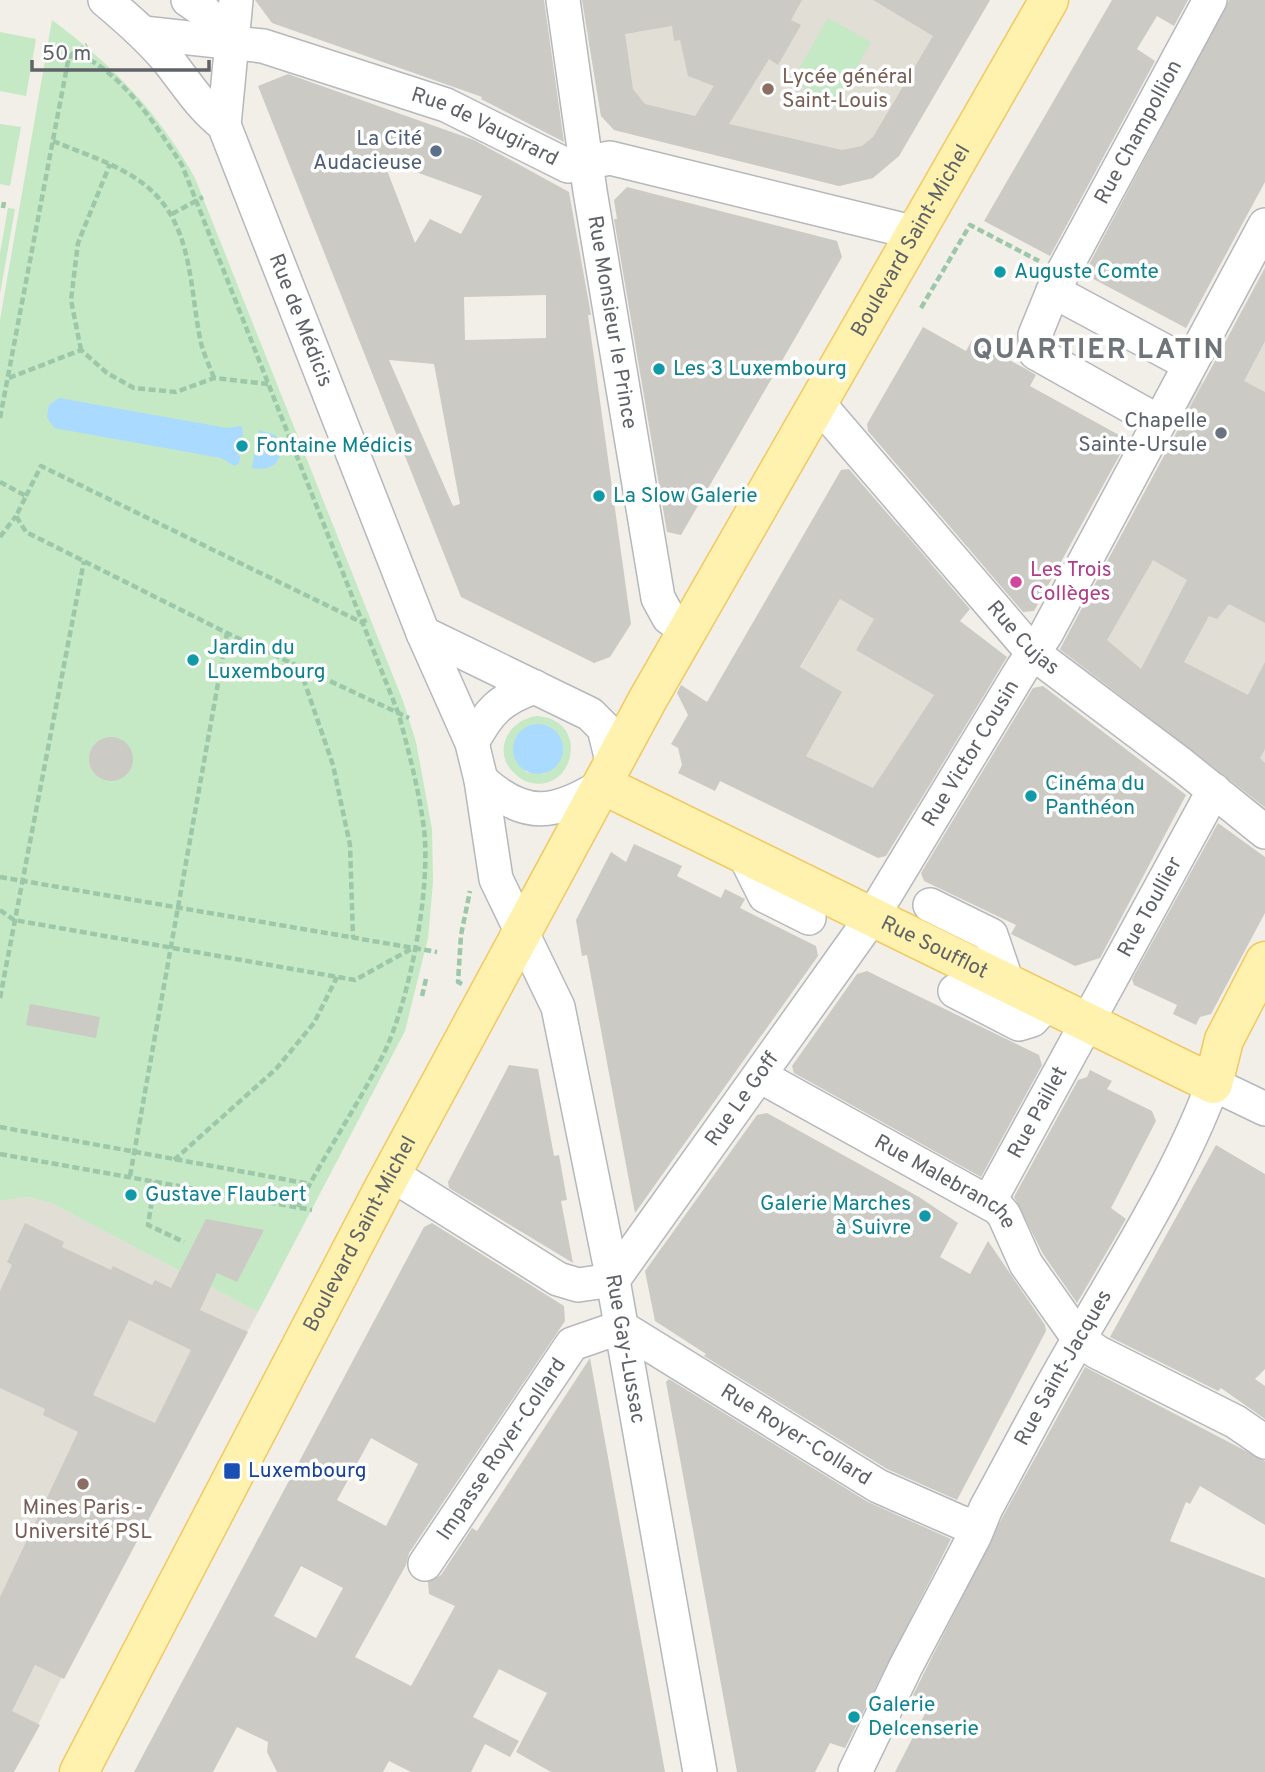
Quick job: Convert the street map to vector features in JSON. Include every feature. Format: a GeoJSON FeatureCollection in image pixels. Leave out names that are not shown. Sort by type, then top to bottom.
{"type":"FeatureCollection","features":[{"type":"Feature","properties":{"kind":"main road","name":"Boulevard Saint-Michel"},"geometry":{"type":"LineString","coordinates":[[79,1772],[391,1174],[524,934],[648,699],[1049,0]]}},
{"type":"Feature","properties":{"kind":"main road","name":"Rue Soufflot"},"geometry":{"type":"LineString","coordinates":[[608,775],[744,854],[1213,1084]]}},
{"type":"Feature","properties":{"kind":"main road","name":"Rue Saint-Jacques"},"geometry":{"type":"LineString","coordinates":[[1213,1084],[1224,1040],[1265,961]]}},
{"type":"Feature","properties":{"kind":"street"},"geometry":{"type":"LineString","coordinates":[[105,0],[143,33]]}},
{"type":"Feature","properties":{"kind":"street"},"geometry":{"type":"LineString","coordinates":[[188,0],[204,11],[231,41]]}},
{"type":"Feature","properties":{"kind":"street"},"geometry":{"type":"LineString","coordinates":[[225,125],[236,0]]}},
{"type":"Feature","properties":{"kind":"street","name":"Rue Monsieur le Prince"},"geometry":{"type":"LineString","coordinates":[[563,0],[658,598],[669,618],[689,631]]}},
{"type":"Feature","properties":{"kind":"street","name":"Rue Champollion"},"geometry":{"type":"LineString","coordinates":[[1154,433],[1036,353],[1035,335],[1054,273],[1210,0]]}},
{"type":"Feature","properties":{"kind":"street","name":"Rue de Vaugirard"},"geometry":{"type":"LineString","coordinates":[[143,33],[263,46],[446,105],[568,166],[610,158],[916,233]]}},
{"type":"Feature","properties":{"kind":"street","name":"Rue de Médicis"},"geometry":{"type":"LineString","coordinates":[[143,33],[170,63],[200,105],[225,125],[423,633],[472,743]]}},
{"type":"Feature","properties":{"kind":"street","name":"Rue Victor Cousin"},"geometry":{"type":"LineString","coordinates":[[872,917],[1046,634],[1265,225]]}},
{"type":"Feature","properties":{"kind":"street"},"geometry":{"type":"LineString","coordinates":[[1054,273],[1196,352]]}},
{"type":"Feature","properties":{"kind":"street","name":"Rue Cujas"},"geometry":{"type":"LineString","coordinates":[[818,404],[1033,653],[1265,832]]}},
{"type":"Feature","properties":{"kind":"street"},"geometry":{"type":"LineString","coordinates":[[423,633],[535,687],[590,714],[604,728],[608,775],[572,803],[535,809],[500,798],[481,780],[472,743],[492,709],[503,699],[535,687]]}},
{"type":"Feature","properties":{"kind":"street","name":"Boulevard Saint-Michel"},"geometry":{"type":"LineString","coordinates":[[604,728],[648,699]]}},
{"type":"Feature","properties":{"kind":"street","name":"Rue Gay-Lussac"},"geometry":{"type":"LineString","coordinates":[[481,780],[496,879],[558,1007],[613,1280],[700,1772]]}},
{"type":"Feature","properties":{"kind":"street","name":"Rue Toullier"},"geometry":{"type":"LineString","coordinates":[[1086,1022],[1214,790]]}},
{"type":"Feature","properties":{"kind":"street"},"geometry":{"type":"LineString","coordinates":[[744,854],[765,896],[809,918]]}},
{"type":"Feature","properties":{"kind":"street"},"geometry":{"type":"LineString","coordinates":[[930,905],[991,935],[1007,982]]}},
{"type":"Feature","properties":{"kind":"street","name":"Rue Le Goff"},"geometry":{"type":"LineString","coordinates":[[613,1280],[872,917]]}},
{"type":"Feature","properties":{"kind":"street"},"geometry":{"type":"LineString","coordinates":[[955,991],[1019,1024],[1032,1020],[1047,1003]]}},
{"type":"Feature","properties":{"kind":"street","name":"Rue Paillet"},"geometry":{"type":"LineString","coordinates":[[989,1202],[1086,1022]]}},
{"type":"Feature","properties":{"kind":"street","name":"Rue Malebranche"},"geometry":{"type":"LineString","coordinates":[[760,1076],[989,1202],[1004,1215],[1026,1264],[1079,1339]]}},
{"type":"Feature","properties":{"kind":"street","name":"Rue Soufflot"},"geometry":{"type":"LineString","coordinates":[[1213,1084],[1265,1109]]}},
{"type":"Feature","properties":{"kind":"street","name":"Rue Saint-Jacques"},"geometry":{"type":"LineString","coordinates":[[855,1772],[978,1525],[1079,1339],[1133,1250],[1200,1119],[1213,1084]]}},
{"type":"Feature","properties":{"kind":"street"},"geometry":{"type":"LineString","coordinates":[[391,1174],[558,1279],[578,1285],[613,1280]]}},
{"type":"Feature","properties":{"kind":"street","name":"Rue Royer-Collard"},"geometry":{"type":"LineString","coordinates":[[621,1327],[878,1486],[962,1523],[978,1525]]}},
{"type":"Feature","properties":{"kind":"street","name":"Impasse Royer-Collard"},"geometry":{"type":"LineString","coordinates":[[425,1564],[572,1345],[621,1327]]}},
{"type":"Feature","properties":{"kind":"street"},"geometry":{"type":"LineString","coordinates":[[1079,1339],[1097,1352],[1236,1422],[1265,1442]]}},
{"type":"Feature","properties":{"kind":"path"},"geometry":{"type":"LineString","coordinates":[[0,418],[69,56],[87,45]]}},
{"type":"Feature","properties":{"kind":"path"},"geometry":{"type":"LineString","coordinates":[[69,56],[93,61],[124,88],[157,127],[182,165],[399,715],[417,785],[424,832],[425,876],[404,996],[386,1050],[335,1146],[298,1207]]}},
{"type":"Feature","properties":{"kind":"path"},"geometry":{"type":"LineString","coordinates":[[53,141],[110,164],[146,186],[172,214],[188,258],[201,343],[214,378]]}},
{"type":"Feature","properties":{"kind":"path"},"geometry":{"type":"LineString","coordinates":[[110,164],[78,243],[71,300],[81,350],[107,373],[134,388],[176,392],[214,378],[268,384]]}},
{"type":"Feature","properties":{"kind":"path"},"geometry":{"type":"LineString","coordinates":[[172,214],[203,197]]}},
{"type":"Feature","properties":{"kind":"path"},"geometry":{"type":"LineString","coordinates":[[921,308],[970,225],[1054,273]]}},
{"type":"Feature","properties":{"kind":"path"},"geometry":{"type":"LineString","coordinates":[[9,377],[81,350]]}},
{"type":"Feature","properties":{"kind":"path"},"geometry":{"type":"LineString","coordinates":[[0,537],[16,516],[41,466],[361,622],[370,619]]}},
{"type":"Feature","properties":{"kind":"path"},"geometry":{"type":"LineString","coordinates":[[0,482],[26,496]]}},
{"type":"Feature","properties":{"kind":"path"},"geometry":{"type":"LineString","coordinates":[[16,516],[26,532],[226,633],[409,718]]}},
{"type":"Feature","properties":{"kind":"path"},"geometry":{"type":"LineString","coordinates":[[0,998],[84,561]]}},
{"type":"Feature","properties":{"kind":"path"},"geometry":{"type":"LineString","coordinates":[[130,1176],[180,908],[226,633]]}},
{"type":"Feature","properties":{"kind":"path"},"geometry":{"type":"LineString","coordinates":[[300,668],[333,765],[350,845],[353,938]]}},
{"type":"Feature","properties":{"kind":"path"},"geometry":{"type":"LineString","coordinates":[[458,982],[461,935],[471,883],[492,851]]}},
{"type":"Feature","properties":{"kind":"path"},"geometry":{"type":"LineString","coordinates":[[0,877],[437,952]]}},
{"type":"Feature","properties":{"kind":"path"},"geometry":{"type":"LineString","coordinates":[[0,910],[14,920],[355,980],[414,947]]}},
{"type":"Feature","properties":{"kind":"path"},"geometry":{"type":"LineString","coordinates":[[174,1160],[276,1069],[314,1023],[337,977]]}},
{"type":"Feature","properties":{"kind":"path"},"geometry":{"type":"LineString","coordinates":[[422,996],[426,978]]}},
{"type":"Feature","properties":{"kind":"path"},"geometry":{"type":"LineString","coordinates":[[0,1128],[310,1184]]}},
{"type":"Feature","properties":{"kind":"path"},"geometry":{"type":"LineString","coordinates":[[0,1154],[312,1210]]}},
{"type":"Feature","properties":{"kind":"path"},"geometry":{"type":"LineString","coordinates":[[155,1181],[148,1225],[184,1242]]}},
{"type":"Feature","properties":{"kind":"shaded area","name":"Lycée général Saint-Louis"},"geometry":{"type":"Polygon","coordinates":[[[695,0],[990,0],[899,156],[873,178],[839,186],[614,130],[601,116],[588,38],[672,26],[695,0]]]}},
{"type":"Feature","properties":{"kind":"shaded area"},"geometry":{"type":"Polygon","coordinates":[[[1265,267],[1265,812],[1058,653],[1171,444],[1181,423],[1178,420],[1199,381],[1203,383],[1211,370],[1265,267]]]}},
{"type":"Feature","properties":{"kind":"shaded area"},"geometry":{"type":"Polygon","coordinates":[[[899,525],[931,563],[905,584],[993,681],[915,810],[762,734],[867,552],[899,525]]]}},
{"type":"Feature","properties":{"kind":"shaded area","name":"Mines Paris - Université PSL"},"geometry":{"type":"Polygon","coordinates":[[[27,1197],[51,1203],[258,1312],[61,1679],[21,1759],[0,1771],[0,1201],[27,1197]]]}},
{"type":"Feature","properties":{"kind":"green space"},"geometry":{"type":"Polygon","coordinates":[[[828,18],[871,42],[835,106],[792,81],[828,18]]]}},
{"type":"Feature","properties":{"kind":"green space","name":"Jardin du Luxembourg"},"geometry":{"type":"Polygon","coordinates":[[[52,20],[95,54],[132,91],[166,132],[195,178],[403,701],[416,742],[432,829],[433,882],[428,938],[405,1031],[258,1312],[51,1203],[27,1197],[0,1201],[0,320],[52,20]]]}},
{"type":"Feature","properties":{"kind":"green space"},"geometry":{"type":"Polygon","coordinates":[[[0,32],[36,39],[26,96],[0,91],[0,32]]]}},
{"type":"Feature","properties":{"kind":"green space"},"geometry":{"type":"Polygon","coordinates":[[[0,124],[21,127],[10,186],[0,184],[0,124]]]}},
{"type":"Feature","properties":{"kind":"green space"},"geometry":{"type":"Polygon","coordinates":[[[8,208],[15,209],[0,294],[0,253],[8,208]]]}},
{"type":"Feature","properties":{"kind":"green space"},"geometry":{"type":"Polygon","coordinates":[[[537,716],[555,721],[566,730],[570,743],[570,757],[565,769],[555,779],[542,784],[525,781],[517,775],[506,762],[504,754],[506,738],[510,732],[529,718],[537,716]],[[530,726],[516,737],[515,758],[526,772],[544,774],[563,751],[555,731],[530,726]]]}},
{"type":"Feature","properties":{"kind":"water"},"geometry":{"type":"Polygon","coordinates":[[[59,398],[227,428],[242,426],[241,453],[237,455],[240,456],[239,463],[235,466],[221,458],[54,428],[47,417],[49,405],[59,398]]]}},
{"type":"Feature","properties":{"kind":"water"},"geometry":{"type":"Polygon","coordinates":[[[259,430],[275,435],[281,447],[276,462],[264,469],[252,468],[259,430]]]}},
{"type":"Feature","properties":{"kind":"water"},"geometry":{"type":"Polygon","coordinates":[[[538,724],[556,731],[563,749],[556,767],[538,774],[520,767],[513,749],[520,731],[538,724]]]}},
{"type":"Feature","properties":{"kind":"building"},"geometry":{"type":"Polygon","coordinates":[[[255,0],[544,0],[564,142],[481,99],[482,97],[272,23],[255,0]]]}},
{"type":"Feature","properties":{"kind":"building"},"geometry":{"type":"Polygon","coordinates":[[[582,0],[802,0],[791,20],[801,25],[778,65],[769,59],[729,124],[842,150],[862,146],[873,137],[933,36],[873,0],[990,0],[899,156],[873,178],[839,186],[614,130],[601,116],[582,0]],[[672,26],[625,34],[633,89],[645,104],[695,116],[714,86],[688,76],[680,40],[674,41],[672,26]]]}},
{"type":"Feature","properties":{"kind":"building"},"geometry":{"type":"Polygon","coordinates":[[[1112,0],[1188,0],[1174,26],[1157,16],[1137,49],[1155,61],[1050,256],[984,221],[1112,0]]]}},
{"type":"Feature","properties":{"kind":"building"},"geometry":{"type":"Polygon","coordinates":[[[1229,0],[1265,0],[1265,182],[1186,328],[1084,274],[1229,0]]]}},
{"type":"Feature","properties":{"kind":"building"},"geometry":{"type":"Polygon","coordinates":[[[288,74],[474,140],[569,192],[591,315],[588,315],[631,624],[610,657],[594,663],[461,597],[258,86],[288,74]],[[383,160],[415,243],[430,219],[461,234],[482,196],[383,160]],[[546,295],[464,297],[465,340],[546,338],[546,295]],[[389,360],[453,506],[460,504],[434,364],[389,360]]]}},
{"type":"Feature","properties":{"kind":"building"},"geometry":{"type":"Polygon","coordinates":[[[627,187],[837,241],[842,257],[681,535],[667,532],[614,219],[617,219],[614,200],[627,187]]]}},
{"type":"Feature","properties":{"kind":"building"},"geometry":{"type":"Polygon","coordinates":[[[1265,268],[1265,341],[1244,381],[1265,392],[1265,623],[1229,604],[1217,619],[1209,616],[1184,662],[1248,695],[1265,662],[1265,749],[1260,758],[1265,763],[1265,807],[1060,649],[1265,268]],[[1153,560],[1107,640],[1141,669],[1187,580],[1153,560]]]}},
{"type":"Feature","properties":{"kind":"building"},"geometry":{"type":"Polygon","coordinates":[[[923,327],[966,351],[972,340],[1026,369],[1036,375],[1030,386],[1128,440],[1034,611],[1023,612],[868,431],[867,424],[923,327]]]}},
{"type":"Feature","properties":{"kind":"building"},"geometry":{"type":"Polygon","coordinates":[[[849,469],[970,609],[960,621],[1007,657],[886,856],[878,858],[720,781],[715,791],[678,773],[682,765],[678,748],[671,744],[688,715],[677,693],[681,685],[707,702],[841,470],[849,469]],[[840,599],[800,667],[842,692],[806,756],[873,788],[934,695],[856,650],[874,619],[840,599]]]}},
{"type":"Feature","properties":{"kind":"building"},"geometry":{"type":"Polygon","coordinates":[[[1043,686],[1186,795],[1100,958],[1075,966],[1011,934],[1016,925],[924,881],[921,873],[1033,688],[1043,686]]]}},
{"type":"Feature","properties":{"kind":"building"},"geometry":{"type":"Polygon","coordinates":[[[111,737],[127,743],[133,759],[127,775],[111,781],[95,775],[89,759],[95,743],[111,737]]]}},
{"type":"Feature","properties":{"kind":"building"},"geometry":{"type":"Polygon","coordinates":[[[1218,823],[1265,857],[1265,913],[1211,1014],[1200,1017],[1196,1025],[1173,1014],[1177,1005],[1134,985],[1132,979],[1218,823]]]}},
{"type":"Feature","properties":{"kind":"building"},"geometry":{"type":"Polygon","coordinates":[[[634,844],[682,866],[677,876],[721,898],[725,889],[745,899],[740,908],[816,946],[818,956],[635,1213],[587,955],[582,956],[576,920],[611,852],[626,862],[634,844]]]}},
{"type":"Feature","properties":{"kind":"building"},"geometry":{"type":"Polygon","coordinates":[[[867,971],[1039,1055],[1042,1065],[981,1177],[794,1073],[792,1066],[857,974],[867,971]]]}},
{"type":"Feature","properties":{"kind":"building"},"geometry":{"type":"Polygon","coordinates":[[[30,1004],[100,1017],[96,1038],[26,1025],[30,1004]]]}},
{"type":"Feature","properties":{"kind":"building"},"geometry":{"type":"Polygon","coordinates":[[[509,1065],[538,1069],[554,1156],[559,1155],[567,1200],[561,1201],[573,1263],[449,1188],[448,1182],[509,1065]]]}},
{"type":"Feature","properties":{"kind":"building"},"geometry":{"type":"Polygon","coordinates":[[[1090,1070],[1112,1081],[1107,1089],[1152,1111],[1156,1121],[1111,1208],[1126,1219],[1077,1303],[1043,1254],[1014,1197],[1078,1080],[1087,1077],[1090,1070]]]}},
{"type":"Feature","properties":{"kind":"building"},"geometry":{"type":"Polygon","coordinates":[[[767,1113],[919,1197],[958,1223],[940,1257],[970,1274],[988,1241],[1045,1325],[1046,1331],[957,1500],[887,1469],[704,1356],[706,1354],[655,1321],[645,1271],[757,1115],[767,1113]]]}},
{"type":"Feature","properties":{"kind":"building"},"geometry":{"type":"Polygon","coordinates":[[[1216,1145],[1265,1174],[1265,1369],[1255,1379],[1265,1386],[1265,1419],[1221,1388],[1218,1391],[1110,1337],[1216,1145]]]}},
{"type":"Feature","properties":{"kind":"building","name":"Mines Paris - Université PSL"},"geometry":{"type":"Polygon","coordinates":[[[206,1219],[264,1230],[237,1282],[217,1273],[200,1310],[248,1332],[64,1679],[35,1665],[12,1711],[40,1725],[14,1772],[0,1772],[0,1597],[78,1432],[43,1415],[45,1409],[0,1388],[0,1291],[12,1265],[7,1262],[25,1223],[64,1242],[62,1247],[111,1270],[113,1266],[152,1285],[155,1280],[171,1288],[206,1219]],[[129,1320],[93,1395],[155,1423],[191,1350],[129,1320]]]}},
{"type":"Feature","properties":{"kind":"building"},"geometry":{"type":"Polygon","coordinates":[[[432,1223],[564,1306],[565,1321],[409,1553],[406,1565],[355,1657],[411,1686],[455,1606],[429,1594],[428,1582],[441,1575],[472,1528],[477,1531],[590,1358],[665,1772],[551,1772],[516,1752],[547,1693],[499,1669],[473,1717],[519,1741],[510,1757],[485,1744],[471,1772],[411,1772],[389,1761],[383,1772],[277,1772],[267,1752],[268,1742],[237,1727],[213,1772],[134,1772],[424,1227],[432,1223]],[[371,1438],[337,1500],[386,1526],[418,1464],[371,1438]],[[301,1566],[274,1616],[316,1638],[343,1588],[301,1566]]]}},
{"type":"Feature","properties":{"kind":"building"},"geometry":{"type":"Polygon","coordinates":[[[1085,1367],[1265,1461],[1265,1525],[1200,1486],[1190,1504],[1186,1502],[1170,1541],[1265,1578],[1265,1772],[895,1772],[930,1704],[913,1695],[1003,1516],[1085,1367]]]}},
{"type":"Feature","properties":{"kind":"building"},"geometry":{"type":"Polygon","coordinates":[[[669,1379],[868,1502],[951,1539],[845,1748],[830,1743],[815,1772],[737,1772],[666,1382],[669,1379]]]}},
{"type":"Feature","properties":{"kind":"place","name":"Lycée général Saint-Louis"},"geometry":{"type":"Point","coordinates":[768,89]}},
{"type":"Feature","properties":{"kind":"place","name":"La Cité Audacieuse"},"geometry":{"type":"Point","coordinates":[436,151]}},
{"type":"Feature","properties":{"kind":"place","name":"Auguste Comte"},"geometry":{"type":"Point","coordinates":[1000,272]}},
{"type":"Feature","properties":{"kind":"place","name":"Les 3 Luxembourg"},"geometry":{"type":"Point","coordinates":[659,369]}},
{"type":"Feature","properties":{"kind":"place","name":"Chapelle Sainte-Ursule"},"geometry":{"type":"Point","coordinates":[1221,433]}},
{"type":"Feature","properties":{"kind":"place","name":"Fontaine Médicis"},"geometry":{"type":"Point","coordinates":[242,446]}},
{"type":"Feature","properties":{"kind":"place","name":"La Slow Galerie"},"geometry":{"type":"Point","coordinates":[599,496]}},
{"type":"Feature","properties":{"kind":"place","name":"Les Trois Collèges"},"geometry":{"type":"Point","coordinates":[1016,582]}},
{"type":"Feature","properties":{"kind":"place","name":"Jardin du Luxembourg"},"geometry":{"type":"Point","coordinates":[193,660]}},
{"type":"Feature","properties":{"kind":"place","name":"Cinéma du Panthéon"},"geometry":{"type":"Point","coordinates":[1031,796]}},
{"type":"Feature","properties":{"kind":"place","name":"Gustave Flaubert"},"geometry":{"type":"Point","coordinates":[131,1195]}},
{"type":"Feature","properties":{"kind":"place","name":"Galerie Marches à Suivre"},"geometry":{"type":"Point","coordinates":[925,1216]}},
{"type":"Feature","properties":{"kind":"place","name":"Luxembourg"},"geometry":{"type":"Point","coordinates":[232,1471]}},
{"type":"Feature","properties":{"kind":"place","name":"Mines Paris - Université PSL"},"geometry":{"type":"Point","coordinates":[83,1484]}},
{"type":"Feature","properties":{"kind":"place","name":"Galerie Delcenserie"},"geometry":{"type":"Point","coordinates":[854,1717]}},
{"type":"Feature","properties":{"kind":"district","name":"QUARTIER LATIN"},"geometry":{"type":"Point","coordinates":[1099,351]}}]}
